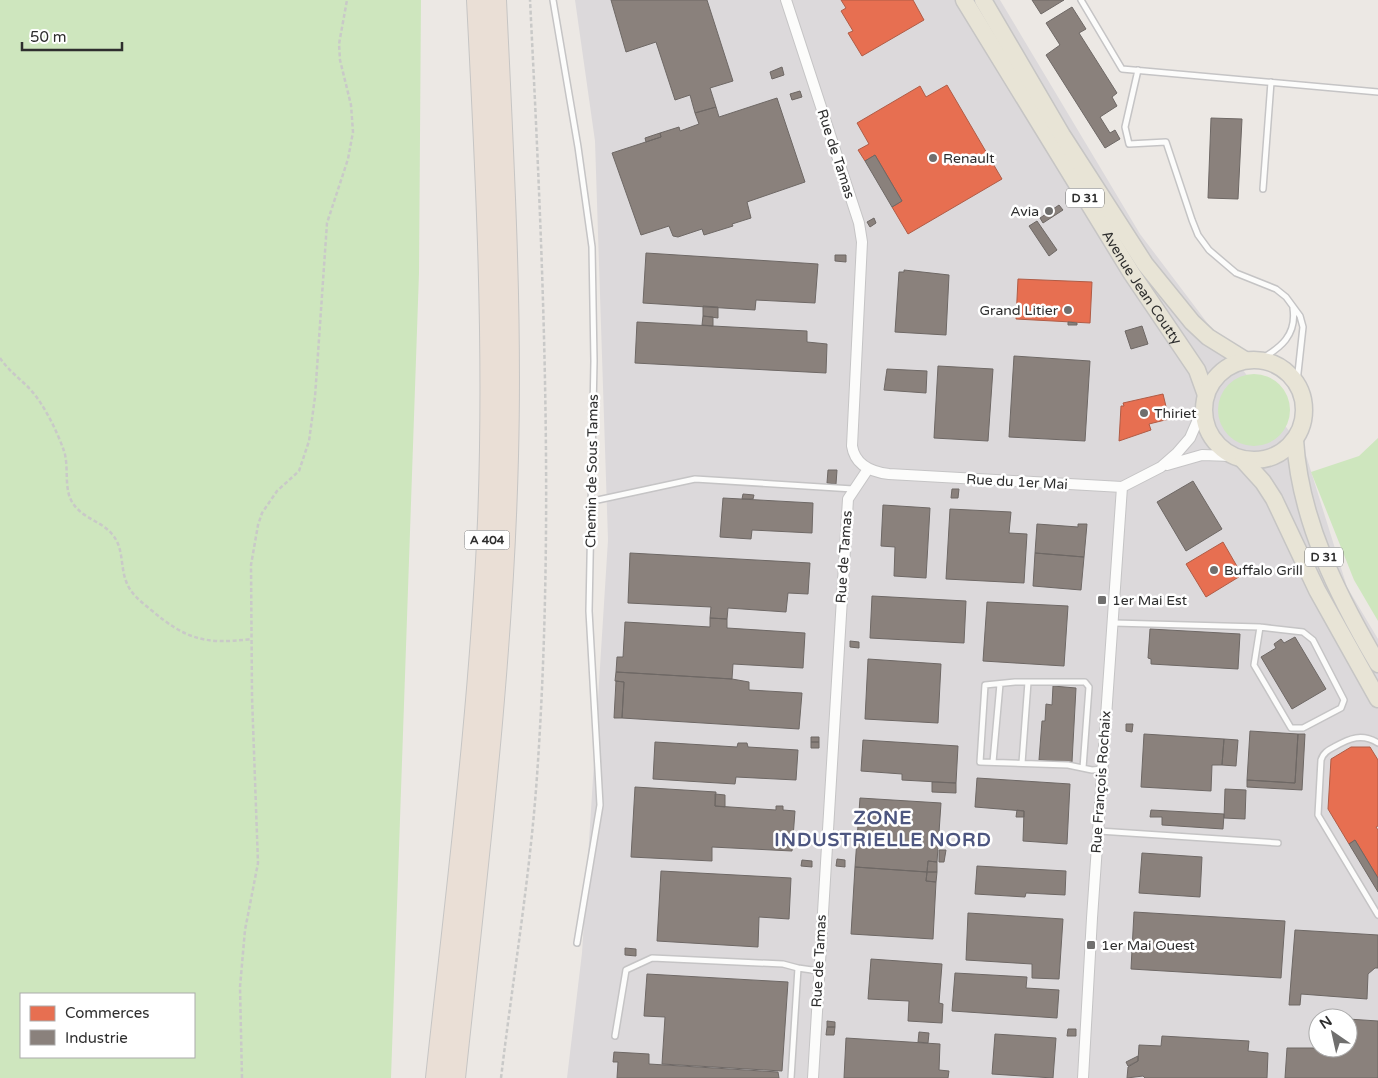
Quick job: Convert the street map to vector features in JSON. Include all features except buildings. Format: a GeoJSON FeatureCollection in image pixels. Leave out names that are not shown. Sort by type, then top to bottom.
{"type":"FeatureCollection","features":[{"type":"Feature","properties":{"kind":"highway","name":"A 404"},"geometry":{"type":"LineString","coordinates":[[436,1078],[473,744],[488,520],[490,366],[488,263],[477,0]]}},
{"type":"Feature","properties":{"kind":"highway","name":"A 404"},"geometry":{"type":"LineString","coordinates":[[455,1078],[491,747],[498,668],[506,518],[508,253],[496,0]]}},
{"type":"Feature","properties":{"kind":"main road","name":"Avenue Jean Coutty"},"geometry":{"type":"LineString","coordinates":[[964,0],[1132,274],[1197,370],[1205,402]]}},
{"type":"Feature","properties":{"kind":"main road","name":"Avenue Jean Coutty"},"geometry":{"type":"LineString","coordinates":[[983,0],[1062,136],[1145,264],[1192,322],[1208,337],[1252,360]]}},
{"type":"Feature","properties":{"kind":"main road"},"geometry":{"type":"LineString","coordinates":[[1252,360],[1274,364],[1287,371],[1297,382],[1303,396],[1305,412],[1302,427],[1295,440],[1285,451],[1272,458],[1258,461],[1238,458],[1220,448],[1211,436],[1205,423],[1205,402],[1212,383],[1221,372],[1232,365],[1252,360]]}},
{"type":"Feature","properties":{"kind":"main road","name":"D 31"},"geometry":{"type":"LineString","coordinates":[[1295,440],[1300,479],[1331,575],[1378,664]]}},
{"type":"Feature","properties":{"kind":"main road","name":"D 31"},"geometry":{"type":"LineString","coordinates":[[1238,458],[1264,482],[1274,499],[1316,590],[1378,699]]}},
{"type":"Feature","properties":{"kind":"street","name":"Rue de Tamas"},"geometry":{"type":"LineString","coordinates":[[786,0],[859,223],[862,260],[852,446],[854,454],[868,470],[853,489],[848,499],[812,1078]]}},
{"type":"Feature","properties":{"kind":"street"},"geometry":{"type":"LineString","coordinates":[[1161,467],[1190,438],[1205,402]]}},
{"type":"Feature","properties":{"kind":"street"},"geometry":{"type":"LineString","coordinates":[[1122,487],[1161,467],[1202,455],[1238,458]]}},
{"type":"Feature","properties":{"kind":"street","name":"Rue du 1er Mai"},"geometry":{"type":"LineString","coordinates":[[868,470],[889,474],[1122,487]]}},
{"type":"Feature","properties":{"kind":"street","name":"Rue François Rochaix"},"geometry":{"type":"LineString","coordinates":[[1083,1078],[1122,487]]}},
{"type":"Feature","properties":{"kind":"lane","name":"Chemin de Sous Tamas"},"geometry":{"type":"LineString","coordinates":[[553,0],[578,147],[592,247],[594,361],[589,611],[600,805],[577,943]]}},
{"type":"Feature","properties":{"kind":"lane"},"geometry":{"type":"LineString","coordinates":[[1081,0],[1122,69],[1378,92]]}},
{"type":"Feature","properties":{"kind":"lane"},"geometry":{"type":"LineString","coordinates":[[1138,70],[1125,127],[1129,144],[1166,142],[1192,220],[1198,235],[1209,250],[1236,273],[1276,290],[1293,305],[1300,316],[1303,327],[1297,382]]}},
{"type":"Feature","properties":{"kind":"lane"},"geometry":{"type":"LineString","coordinates":[[1263,189],[1271,82]]}},
{"type":"Feature","properties":{"kind":"lane"},"geometry":{"type":"LineString","coordinates":[[1252,360],[1281,347],[1288,337],[1295,320],[1293,305]]}},
{"type":"Feature","properties":{"kind":"lane"},"geometry":{"type":"LineString","coordinates":[[592,501],[696,479],[853,489]]}},
{"type":"Feature","properties":{"kind":"lane"},"geometry":{"type":"LineString","coordinates":[[1114,623],[1260,627],[1303,632],[1313,640],[1344,700],[1341,708],[1303,728],[1291,728],[1254,665],[1260,627]]}},
{"type":"Feature","properties":{"kind":"lane"},"geometry":{"type":"LineString","coordinates":[[1083,768],[1089,687],[1086,682],[1028,682],[985,685],[980,762],[1022,763],[1083,768],[1102,769]]}},
{"type":"Feature","properties":{"kind":"lane"},"geometry":{"type":"LineString","coordinates":[[1022,763],[1028,682]]}},
{"type":"Feature","properties":{"kind":"lane"},"geometry":{"type":"LineString","coordinates":[[993,762],[1000,684]]}},
{"type":"Feature","properties":{"kind":"lane"},"geometry":{"type":"LineString","coordinates":[[1378,743],[1363,737],[1347,739],[1322,756],[1318,812],[1378,915]]}},
{"type":"Feature","properties":{"kind":"lane"},"geometry":{"type":"LineString","coordinates":[[1098,831],[1278,843]]}},
{"type":"Feature","properties":{"kind":"lane"},"geometry":{"type":"LineString","coordinates":[[615,1036],[626,970],[652,958],[782,964],[819,971]]}},
{"type":"Feature","properties":{"kind":"lane"},"geometry":{"type":"LineString","coordinates":[[791,1078],[798,968]]}},
{"type":"Feature","properties":{"kind":"path"},"geometry":{"type":"LineString","coordinates":[[242,1078],[240,987],[245,930],[258,862],[251,565],[258,525],[269,501],[300,471],[305,458],[315,397],[327,223],[348,159],[353,132],[354,119],[340,52],[347,0]]}},
{"type":"Feature","properties":{"kind":"path"},"geometry":{"type":"LineString","coordinates":[[502,1078],[537,777],[545,583],[544,317],[530,0]]}},
{"type":"Feature","properties":{"kind":"path"},"geometry":{"type":"LineString","coordinates":[[0,358],[8,369],[30,389],[50,421],[65,453],[70,499],[79,512],[112,534],[121,550],[125,580],[132,592],[173,628],[194,638],[215,641],[252,639]]}},
{"type":"Feature","properties":{"kind":"shaded area"},"geometry":{"type":"Polygon","coordinates":[[[575,0],[1000,0],[1140,234],[1305,452],[1347,587],[1378,639],[1378,1078],[567,1078],[582,953],[608,540],[595,141],[575,0]]]}},
{"type":"Feature","properties":{"kind":"green space"},"geometry":{"type":"Polygon","coordinates":[[[0,0],[421,0],[419,273],[391,1078],[0,1078],[0,0]]]}},
{"type":"Feature","properties":{"kind":"green space"},"geometry":{"type":"Polygon","coordinates":[[[1254,374],[1274,380],[1284,390],[1290,410],[1284,430],[1274,440],[1254,446],[1234,440],[1224,430],[1218,410],[1224,390],[1234,380],[1254,374]]]}},
{"type":"Feature","properties":{"kind":"green space"},"geometry":{"type":"Polygon","coordinates":[[[1378,438],[1378,621],[1354,580],[1311,472],[1359,456],[1378,438]]]}},
{"type":"Feature","properties":{"kind":"place","name":"Renault"},"geometry":{"type":"Point","coordinates":[933,158]}},
{"type":"Feature","properties":{"kind":"place","name":"Avia"},"geometry":{"type":"Point","coordinates":[1049,211]}},
{"type":"Feature","properties":{"kind":"place","name":"Grand Litier"},"geometry":{"type":"Point","coordinates":[1068,310]}},
{"type":"Feature","properties":{"kind":"place","name":"Thiriet"},"geometry":{"type":"Point","coordinates":[1144,413]}},
{"type":"Feature","properties":{"kind":"place","name":"Buffalo Grill"},"geometry":{"type":"Point","coordinates":[1214,570]}},
{"type":"Feature","properties":{"kind":"place","name":"1er Mai Est"},"geometry":{"type":"Point","coordinates":[1102,600]}},
{"type":"Feature","properties":{"kind":"place","name":"1er Mai Ouest"},"geometry":{"type":"Point","coordinates":[1091,945]}},
{"type":"Feature","properties":{"kind":"district","name":"ZONE INDUSTRIELLE NORD"},"geometry":{"type":"Point","coordinates":[883,829]}}]}
